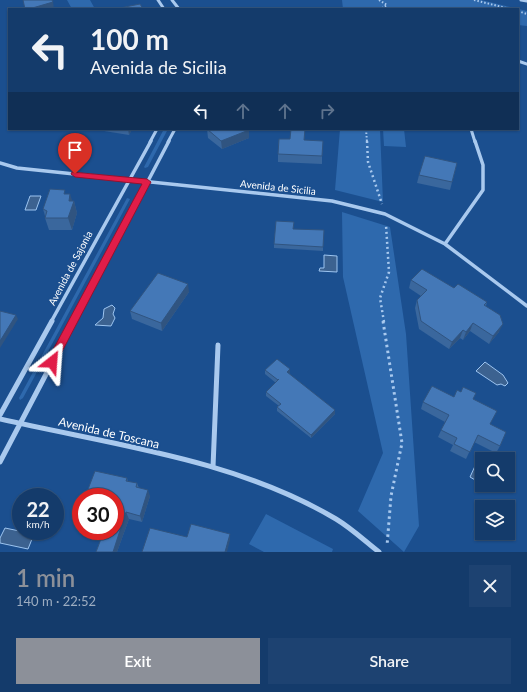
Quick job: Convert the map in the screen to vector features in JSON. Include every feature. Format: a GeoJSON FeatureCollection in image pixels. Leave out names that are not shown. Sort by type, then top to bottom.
{"type":"FeatureCollection","features":[{"type":"Feature","properties":{"kind":"street"},"geometry":{"type":"LineString","coordinates":[[172,0],[178,8]]}},
{"type":"Feature","properties":{"kind":"street"},"geometry":{"type":"LineString","coordinates":[[521,0],[527,1]]}},
{"type":"Feature","properties":{"kind":"street","name":"Avenida de Sajonia"},"geometry":{"type":"LineString","coordinates":[[0,415],[156,130]]}},
{"type":"Feature","properties":{"kind":"street"},"geometry":{"type":"LineString","coordinates":[[0,462],[174,130]]}},
{"type":"Feature","properties":{"kind":"street"},"geometry":{"type":"LineString","coordinates":[[446,244],[483,190],[483,165],[471,130]]}},
{"type":"Feature","properties":{"kind":"street","name":"Avenida de Sicilia"},"geometry":{"type":"LineString","coordinates":[[0,163],[17,168],[332,201],[385,214],[446,244],[527,306]]}},
{"type":"Feature","properties":{"kind":"street"},"geometry":{"type":"LineString","coordinates":[[213,467],[218,345]]}},
{"type":"Feature","properties":{"kind":"street","name":"Avenida de Toscana"},"geometry":{"type":"LineString","coordinates":[[0,419],[213,467],[287,494],[336,520],[379,552]]}},
{"type":"Feature","properties":{"kind":"path"},"geometry":{"type":"LineString","coordinates":[[380,0],[387,5],[382,8]]}},
{"type":"Feature","properties":{"kind":"path"},"geometry":{"type":"LineString","coordinates":[[474,0],[506,8]]}},
{"type":"Feature","properties":{"kind":"path"},"geometry":{"type":"LineString","coordinates":[[366,130],[368,162],[385,214],[388,272],[380,298],[402,443],[391,496],[386,552]]}},
{"type":"Feature","properties":{"kind":"shaded area"},"geometry":{"type":"Polygon","coordinates":[[[67,0],[90,0],[94,8],[71,8],[67,0]]]}},
{"type":"Feature","properties":{"kind":"shaded area"},"geometry":{"type":"Polygon","coordinates":[[[342,0],[481,0],[514,8],[343,8],[342,0]]]}},
{"type":"Feature","properties":{"kind":"shaded area"},"geometry":{"type":"Polygon","coordinates":[[[519,9],[527,11],[527,26],[519,25],[519,9]]]}},
{"type":"Feature","properties":{"kind":"shaded area"},"geometry":{"type":"Polygon","coordinates":[[[163,130],[167,130],[148,167],[144,167],[163,130]]]}},
{"type":"Feature","properties":{"kind":"shaded area"},"geometry":{"type":"Polygon","coordinates":[[[340,130],[380,130],[383,202],[335,190],[340,130]]]}},
{"type":"Feature","properties":{"kind":"shaded area"},"geometry":{"type":"Polygon","coordinates":[[[383,130],[404,130],[406,147],[384,146],[383,130]]]}},
{"type":"Feature","properties":{"kind":"shaded area"},"geometry":{"type":"Polygon","coordinates":[[[30,196],[41,196],[36,210],[25,210],[30,196]]]}},
{"type":"Feature","properties":{"kind":"shaded area"},"geometry":{"type":"Polygon","coordinates":[[[127,198],[130,199],[23,398],[20,400],[19,398],[127,198]]]}},
{"type":"Feature","properties":{"kind":"shaded area"},"geometry":{"type":"Polygon","coordinates":[[[342,212],[390,227],[406,334],[419,526],[404,552],[358,511],[383,453],[343,277],[342,212]]]}},
{"type":"Feature","properties":{"kind":"shaded area"},"geometry":{"type":"Polygon","coordinates":[[[324,255],[337,256],[337,272],[319,271],[320,268],[324,268],[324,255]]]}},
{"type":"Feature","properties":{"kind":"shaded area"},"geometry":{"type":"Polygon","coordinates":[[[112,305],[115,308],[113,314],[115,318],[111,326],[95,325],[103,318],[104,309],[112,305]]]}},
{"type":"Feature","properties":{"kind":"shaded area"},"geometry":{"type":"Polygon","coordinates":[[[485,362],[503,375],[508,383],[505,386],[501,384],[497,385],[476,371],[485,362]]]}},
{"type":"Feature","properties":{"kind":"shaded area"},"geometry":{"type":"Polygon","coordinates":[[[475,466],[475,480],[470,477],[475,466]]]}},
{"type":"Feature","properties":{"kind":"shaded area"},"geometry":{"type":"Polygon","coordinates":[[[266,514],[333,549],[332,552],[264,552],[249,544],[266,514]]]}},
{"type":"Feature","properties":{"kind":"shaded area"},"geometry":{"type":"Polygon","coordinates":[[[5,528],[12,529],[12,540],[32,540],[28,549],[0,543],[0,538],[5,528]]]}},
{"type":"Feature","properties":{"kind":"building"},"geometry":{"type":"Polygon","coordinates":[[[23,0],[52,0],[53,2],[32,8],[25,8],[23,0]]]}},
{"type":"Feature","properties":{"kind":"building"},"geometry":{"type":"Polygon","coordinates":[[[140,4],[142,8],[120,8],[140,4]]]}},
{"type":"Feature","properties":{"kind":"building"},"geometry":{"type":"Polygon","coordinates":[[[208,130],[249,130],[221,141],[208,130]]]}},
{"type":"Feature","properties":{"kind":"building"},"geometry":{"type":"Polygon","coordinates":[[[291,130],[305,130],[304,140],[323,141],[322,156],[278,154],[279,139],[290,139],[291,130]]]}},
{"type":"Feature","properties":{"kind":"building"},"geometry":{"type":"Polygon","coordinates":[[[425,156],[457,163],[452,182],[419,175],[425,156]]]}},
{"type":"Feature","properties":{"kind":"building"},"geometry":{"type":"Polygon","coordinates":[[[50,189],[65,190],[64,194],[70,194],[69,201],[74,201],[68,218],[45,218],[47,211],[43,209],[50,189]]]}},
{"type":"Feature","properties":{"kind":"building"},"geometry":{"type":"Polygon","coordinates":[[[276,221],[294,222],[293,229],[324,230],[323,247],[274,244],[276,221]]]}},
{"type":"Feature","properties":{"kind":"building"},"geometry":{"type":"Polygon","coordinates":[[[422,269],[454,288],[458,284],[487,302],[484,305],[500,315],[503,324],[493,336],[473,323],[466,332],[463,330],[452,342],[421,321],[417,300],[427,290],[411,280],[422,269]]]}},
{"type":"Feature","properties":{"kind":"building"},"geometry":{"type":"Polygon","coordinates":[[[158,273],[188,284],[161,323],[130,311],[158,273]]]}},
{"type":"Feature","properties":{"kind":"building"},"geometry":{"type":"Polygon","coordinates":[[[0,311],[16,315],[0,341],[0,311]]]}},
{"type":"Feature","properties":{"kind":"building"},"geometry":{"type":"Polygon","coordinates":[[[277,359],[290,369],[287,372],[335,410],[311,435],[277,407],[281,404],[266,392],[278,380],[265,370],[277,359]]]}},
{"type":"Feature","properties":{"kind":"building"},"geometry":{"type":"Polygon","coordinates":[[[432,386],[454,397],[457,390],[461,392],[463,387],[476,393],[473,399],[497,411],[490,424],[506,432],[500,446],[478,435],[470,452],[454,444],[457,438],[441,430],[449,415],[423,402],[432,386]]]}},
{"type":"Feature","properties":{"kind":"building"},"geometry":{"type":"Polygon","coordinates":[[[95,471],[127,478],[126,481],[137,483],[136,487],[148,490],[140,516],[126,512],[124,518],[124,488],[88,488],[95,471]]]}},
{"type":"Feature","properties":{"kind":"building"},"geometry":{"type":"Polygon","coordinates":[[[191,524],[230,534],[225,552],[142,552],[150,528],[187,537],[191,524]]]}},
{"type":"Feature","properties":{"kind":"building"},"geometry":{"type":"Polygon","coordinates":[[[101,540],[117,540],[113,552],[96,552],[101,540]]]}},
{"type":"Feature","properties":{"kind":"route"},"geometry":{"type":"LineString","coordinates":[[52,362],[147,182],[75,174]]}}]}
